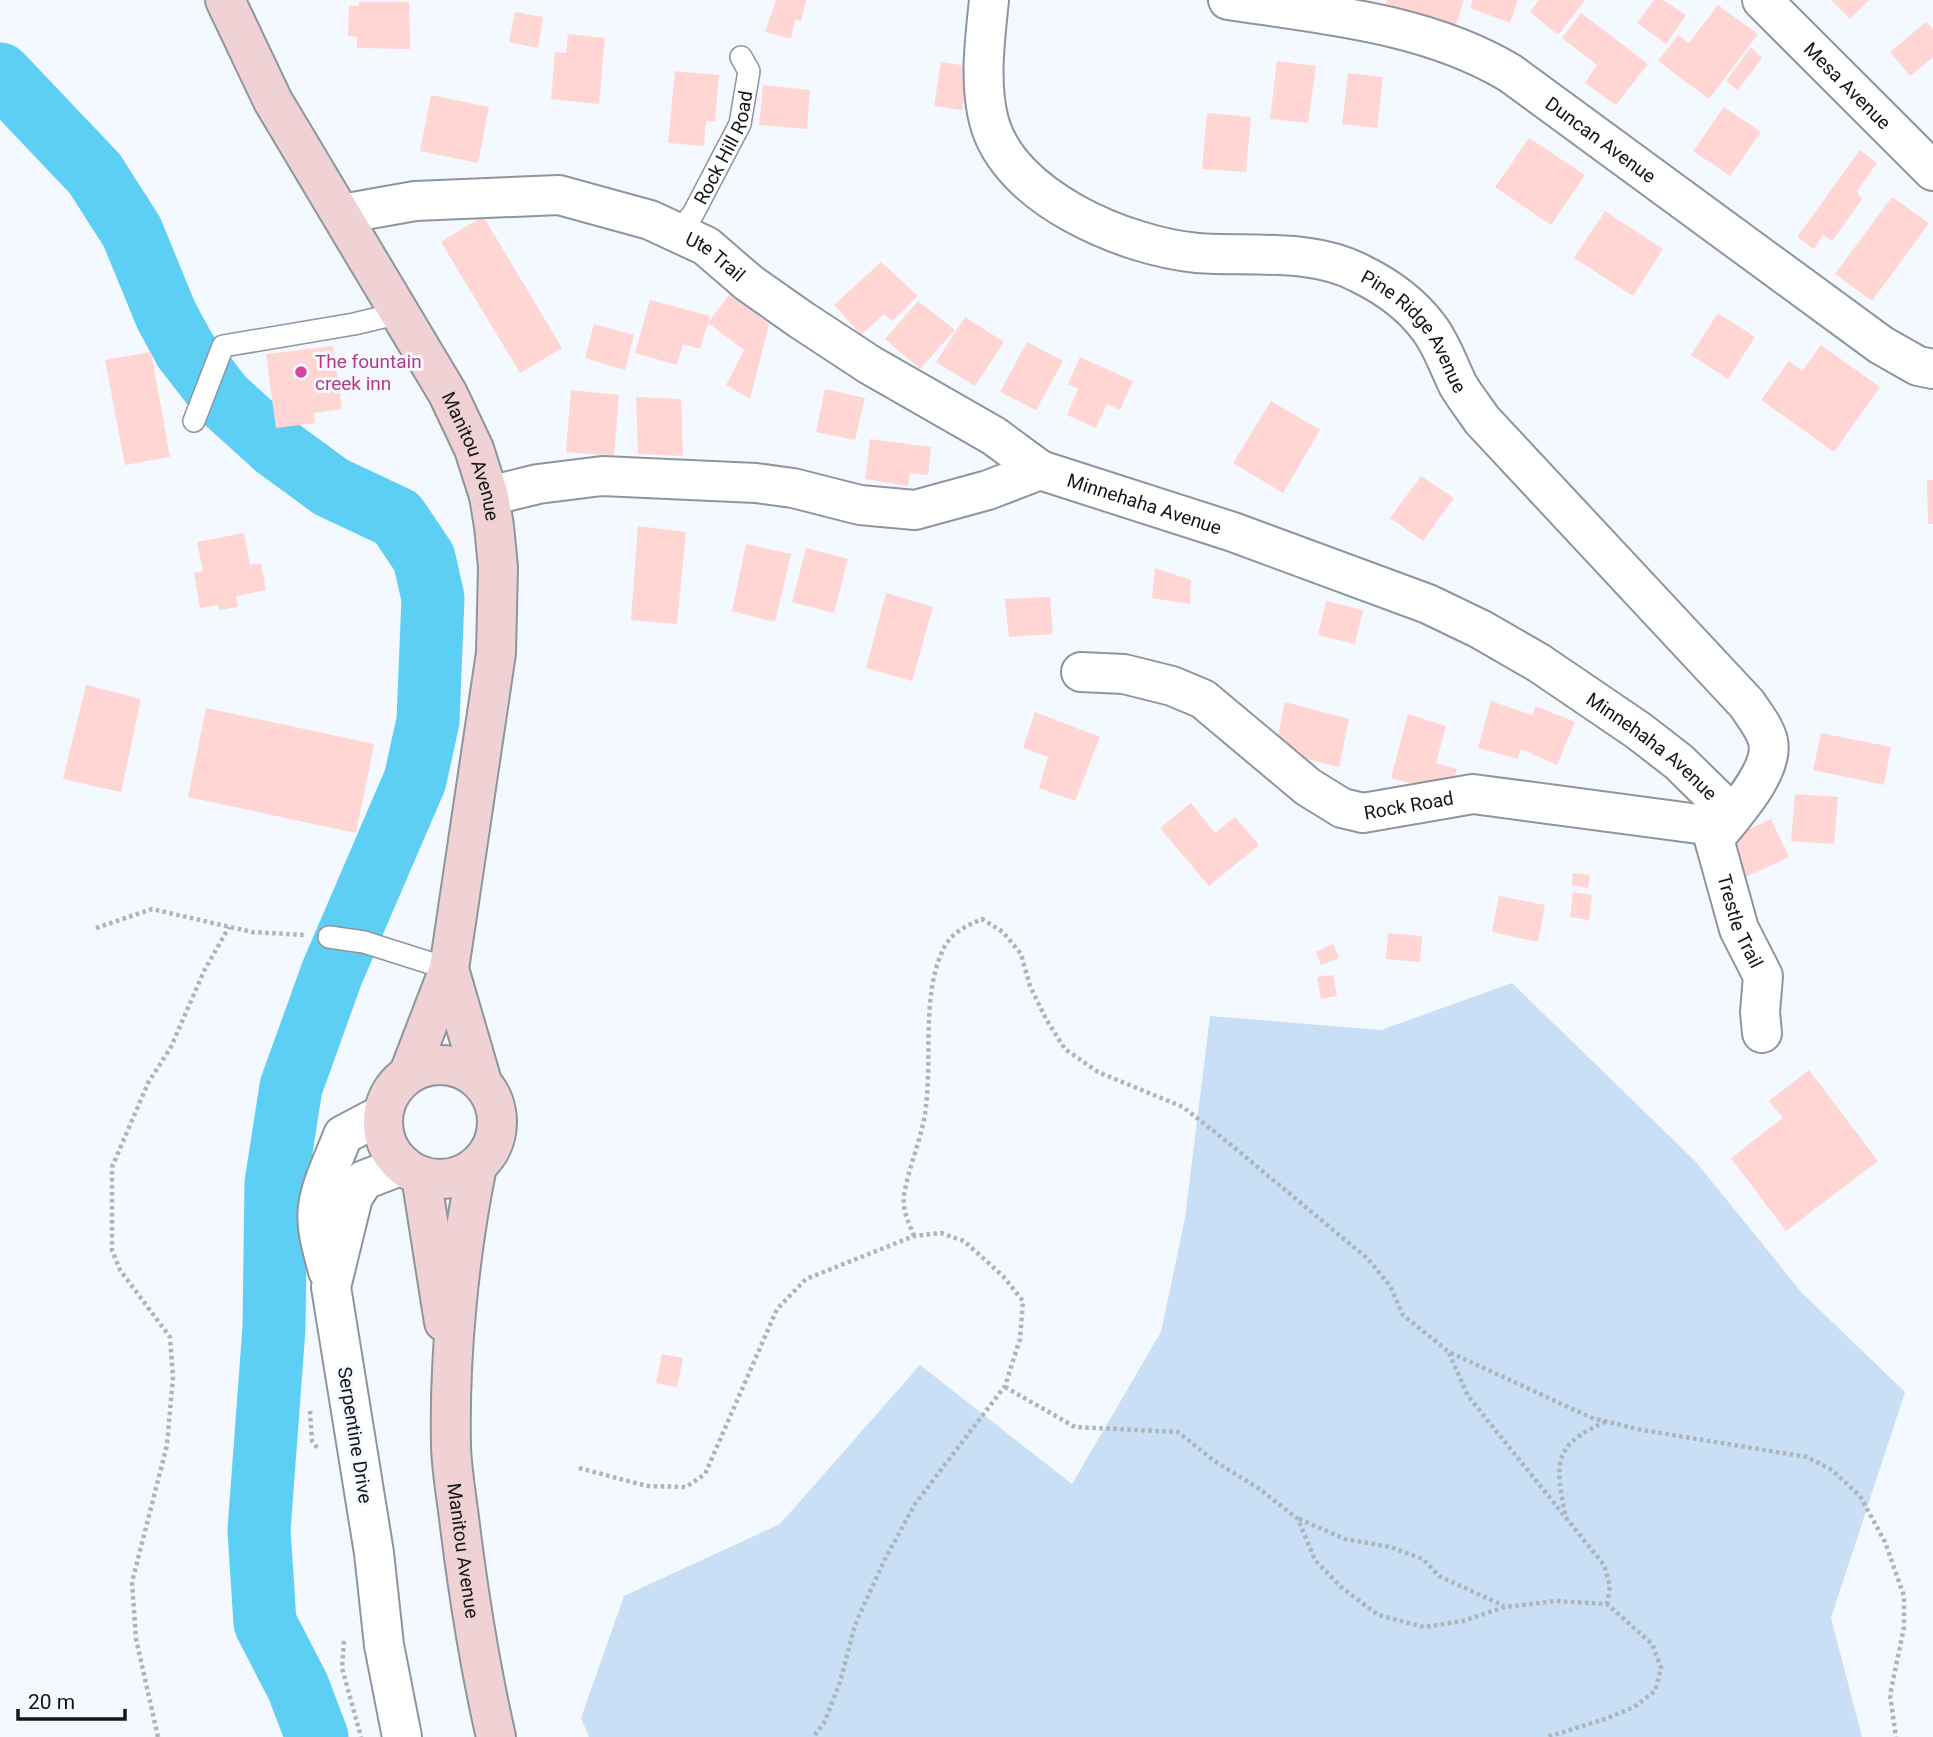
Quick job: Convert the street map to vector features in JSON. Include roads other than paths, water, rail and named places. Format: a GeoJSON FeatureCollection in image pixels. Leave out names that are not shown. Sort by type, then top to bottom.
{"type":"FeatureCollection","features":[{"type":"Feature","properties":{"kind":"main road","name":"Manitou Avenue"},"geometry":{"type":"LineString","coordinates":[[225,0],[274,101],[458,416],[474,449],[489,496],[498,567],[496,653],[449,969],[409,1073]]}},
{"type":"Feature","properties":{"kind":"main road","name":"Manitou Avenue"},"geometry":{"type":"LineString","coordinates":[[449,969],[482,1082]]}},
{"type":"Feature","properties":{"kind":"main road"},"geometry":{"type":"LineString","coordinates":[[431,1065],[450,1065],[467,1071],[482,1082],[496,1107],[497,1125],[490,1150],[477,1166],[451,1178],[412,1171],[387,1143],[383,1114],[393,1088],[409,1073],[431,1065]]}},
{"type":"Feature","properties":{"kind":"main road","name":"Manitou Avenue"},"geometry":{"type":"LineString","coordinates":[[477,1166],[469,1202],[451,1362],[452,1450],[468,1591],[480,1666],[496,1737]]}},
{"type":"Feature","properties":{"kind":"main road","name":"Manitou Avenue"},"geometry":{"type":"LineString","coordinates":[[412,1171],[451,1362]]}},
{"type":"Feature","properties":{"kind":"street","name":"Pine Ridge Avenue"},"geometry":{"type":"LineString","coordinates":[[989,0],[984,71],[989,123],[1009,162],[1048,198],[1094,222],[1171,249],[1330,263],[1357,271],[1408,304],[1430,330],[1460,389],[1482,420],[1746,704],[1766,734],[1768,757],[1758,780],[1733,815]]}},
{"type":"Feature","properties":{"kind":"street","name":"Duncan Avenue"},"geometry":{"type":"LineString","coordinates":[[1228,0],[1329,7],[1484,57],[1510,73],[1881,345],[1918,366],[1933,369]]}},
{"type":"Feature","properties":{"kind":"street","name":"Mesa Avenue"},"geometry":{"type":"LineString","coordinates":[[1762,0],[1933,171]]}},
{"type":"Feature","properties":{"kind":"street","name":"Ute Trail"},"geometry":{"type":"LineString","coordinates":[[342,214],[415,201],[559,195],[679,231],[706,246],[749,283],[870,365],[994,436],[1040,470]]}},
{"type":"Feature","properties":{"kind":"street","name":"Minnehaha Avenue"},"geometry":{"type":"LineString","coordinates":[[1040,470],[1244,537],[1428,604],[1480,629],[1539,663],[1639,731],[1679,762],[1733,815]]}},
{"type":"Feature","properties":{"kind":"street"},"geometry":{"type":"LineString","coordinates":[[489,496],[538,484],[602,476],[756,483],[793,488],[860,505],[915,510],[988,490],[1040,470]]}},
{"type":"Feature","properties":{"kind":"street","name":"Rock Road"},"geometry":{"type":"LineString","coordinates":[[1081,672],[1125,674],[1172,686],[1203,699],[1325,800],[1363,813],[1473,794],[1706,825],[1733,815]]}},
{"type":"Feature","properties":{"kind":"street","name":"Trestle Trail"},"geometry":{"type":"LineString","coordinates":[[1733,815],[1714,839],[1739,929],[1763,976],[1762,1033]]}},
{"type":"Feature","properties":{"kind":"street"},"geometry":{"type":"LineString","coordinates":[[331,1287],[319,1235],[318,1207],[343,1135],[383,1114]]}},
{"type":"Feature","properties":{"kind":"street","name":"Serpentine Drive"},"geometry":{"type":"LineString","coordinates":[[402,1737],[384,1646],[374,1553],[331,1287],[353,1197],[364,1180],[412,1171]]}},
{"type":"Feature","properties":{"kind":"lane","name":"Rock Hill Road"},"geometry":{"type":"LineString","coordinates":[[679,231],[693,214],[740,124],[749,71],[741,57]]}},
{"type":"Feature","properties":{"kind":"lane"},"geometry":{"type":"LineString","coordinates":[[194,421],[223,346],[354,324],[400,313]]}},
{"type":"Feature","properties":{"kind":"lane"},"geometry":{"type":"LineString","coordinates":[[329,937],[365,942],[449,969]]}},
{"type":"Feature","properties":{"kind":"waterway"},"geometry":{"type":"LineString","coordinates":[[0,74],[95,174],[132,232],[166,315],[185,350],[223,399],[275,446],[331,487],[397,518],[424,558],[433,598],[428,721],[415,780],[332,973],[291,1087],[276,1183],[274,1328],[259,1530],[265,1623],[298,1687],[317,1737]]}},
{"type":"Feature","properties":{"kind":"place","name":"The fountain creek inn"},"geometry":{"type":"Point","coordinates":[301,372]}}]}
